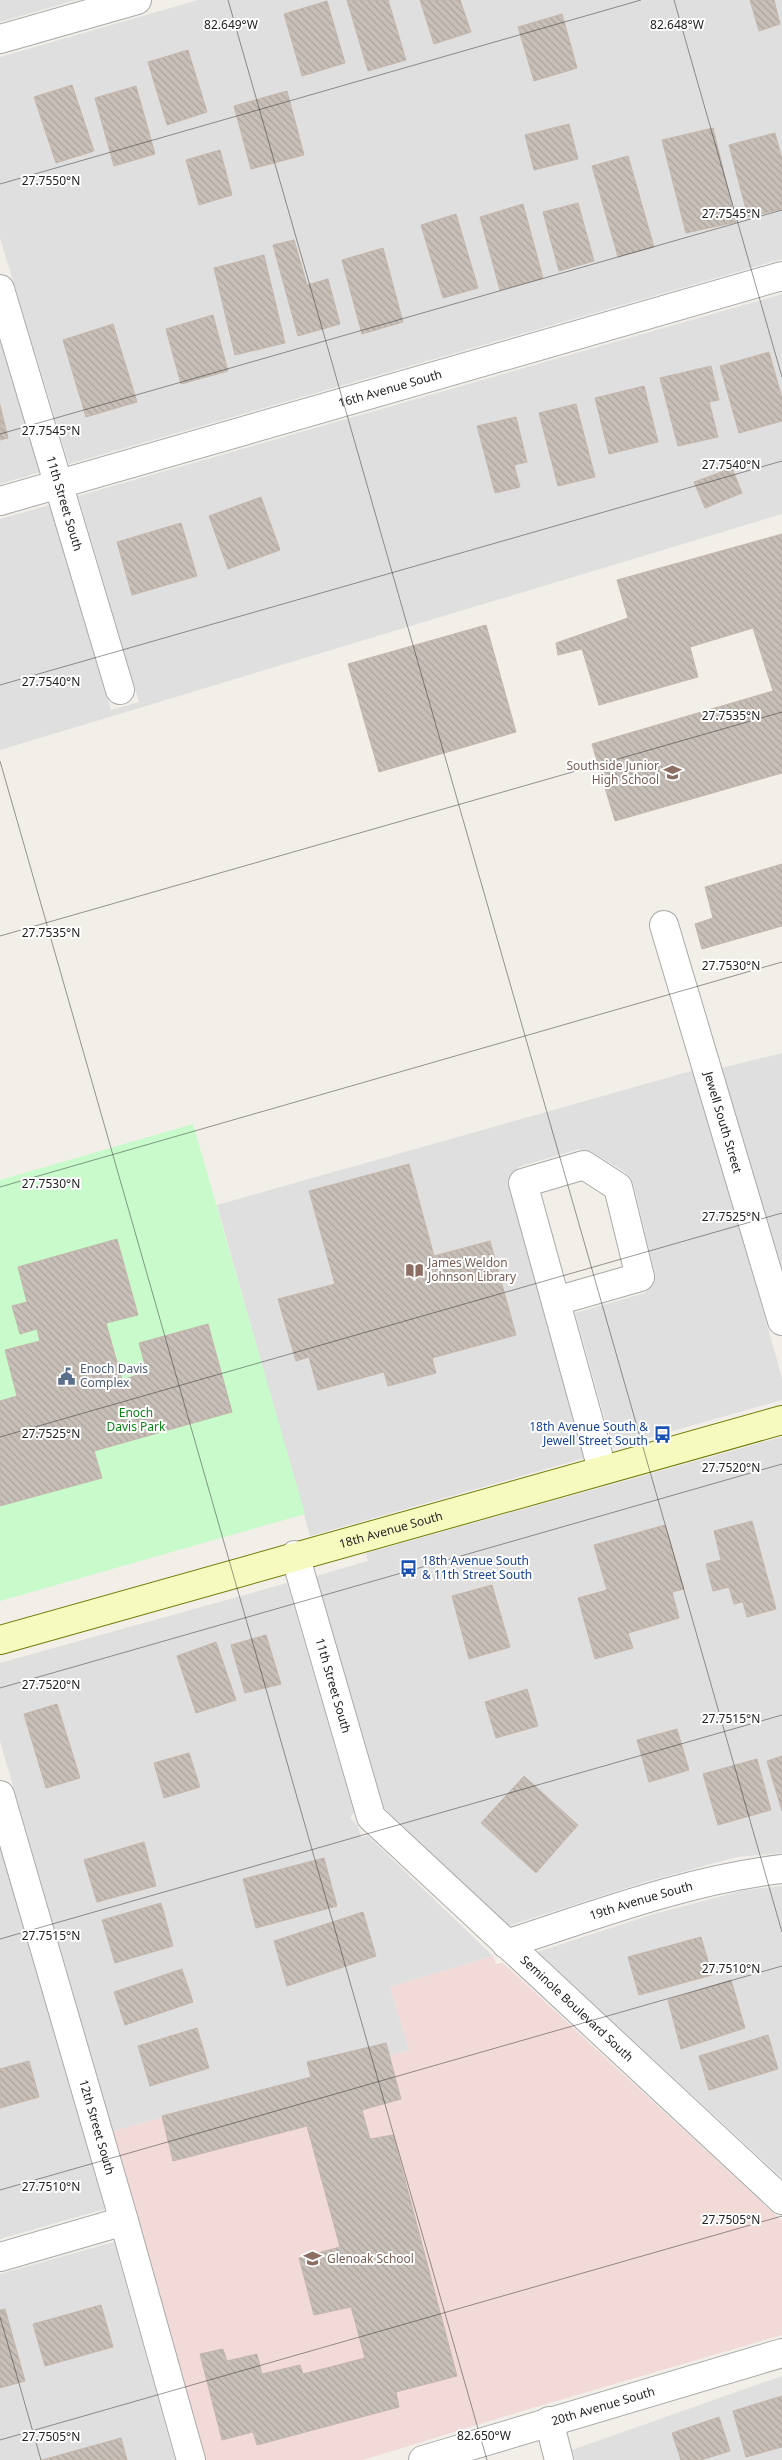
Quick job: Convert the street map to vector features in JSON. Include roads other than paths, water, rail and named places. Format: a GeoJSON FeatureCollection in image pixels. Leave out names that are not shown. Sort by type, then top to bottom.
{"type":"FeatureCollection","features":[{"type":"Feature","properties":{"kind":"street"},"geometry":{"type":"LineString","coordinates":[[0,39],[137,0]]}},
{"type":"Feature","properties":{"kind":"street","name":"16th Avenue South"},"geometry":{"type":"LineString","coordinates":[[0,502],[782,276]]}},
{"type":"Feature","properties":{"kind":"street","name":"11th Street South"},"geometry":{"type":"LineString","coordinates":[[0,289],[120,690]]}},
{"type":"Feature","properties":{"kind":"street","name":"Jewell South Street"},"geometry":{"type":"LineString","coordinates":[[664,925],[782,1320]]}},
{"type":"Feature","properties":{"kind":"street"},"geometry":{"type":"LineString","coordinates":[[556,1301],[640,1277],[618,1186],[584,1165],[523,1183],[602,1469]]}},
{"type":"Feature","properties":{"kind":"street","name":"18th Avenue South"},"geometry":{"type":"LineString","coordinates":[[0,1640],[294,1555],[782,1420]]}},
{"type":"Feature","properties":{"kind":"street","name":"11th Street South"},"geometry":{"type":"LineString","coordinates":[[294,1555],[371,1817]]}},
{"type":"Feature","properties":{"kind":"street","name":"12th Street South"},"geometry":{"type":"LineString","coordinates":[[0,1795],[124,2221],[191,2460]]}},
{"type":"Feature","properties":{"kind":"street","name":"Seminole Boulevard South"},"geometry":{"type":"LineString","coordinates":[[371,1817],[782,2200]]}},
{"type":"Feature","properties":{"kind":"street","name":"19th Avenue South"},"geometry":{"type":"LineString","coordinates":[[506,1944],[650,1898],[742,1874],[782,1870]]}},
{"type":"Feature","properties":{"kind":"street"},"geometry":{"type":"LineString","coordinates":[[0,2257],[124,2221]]}},
{"type":"Feature","properties":{"kind":"street","name":"20th Avenue South"},"geometry":{"type":"LineString","coordinates":[[423,2460],[782,2353]]}},
{"type":"Feature","properties":{"kind":"street"},"geometry":{"type":"LineString","coordinates":[[549,2421],[559,2460]]}},
{"type":"Feature","properties":{"kind":"place","name":"Southside Junior High School"},"geometry":{"type":"Point","coordinates":[673,773]}},
{"type":"Feature","properties":{"kind":"place","name":"James Weldon Johnson Library"},"geometry":{"type":"Point","coordinates":[414,1270]}},
{"type":"Feature","properties":{"kind":"place","name":"Enoch Davis Complex"},"geometry":{"type":"Point","coordinates":[66,1376]}},
{"type":"Feature","properties":{"kind":"place","name":"18th Avenue South & Jewell Street South"},"geometry":{"type":"Point","coordinates":[662,1434]}},
{"type":"Feature","properties":{"kind":"place","name":"18th Avenue South & 11th Street South"},"geometry":{"type":"Point","coordinates":[408,1568]}},
{"type":"Feature","properties":{"kind":"place","name":"Glenoak School"},"geometry":{"type":"Point","coordinates":[313,2259]}},
{"type":"Feature","properties":{"kind":"park label","name":"Enoch Davis Park"},"geometry":{"type":"Point","coordinates":[136,1420]}}]}
